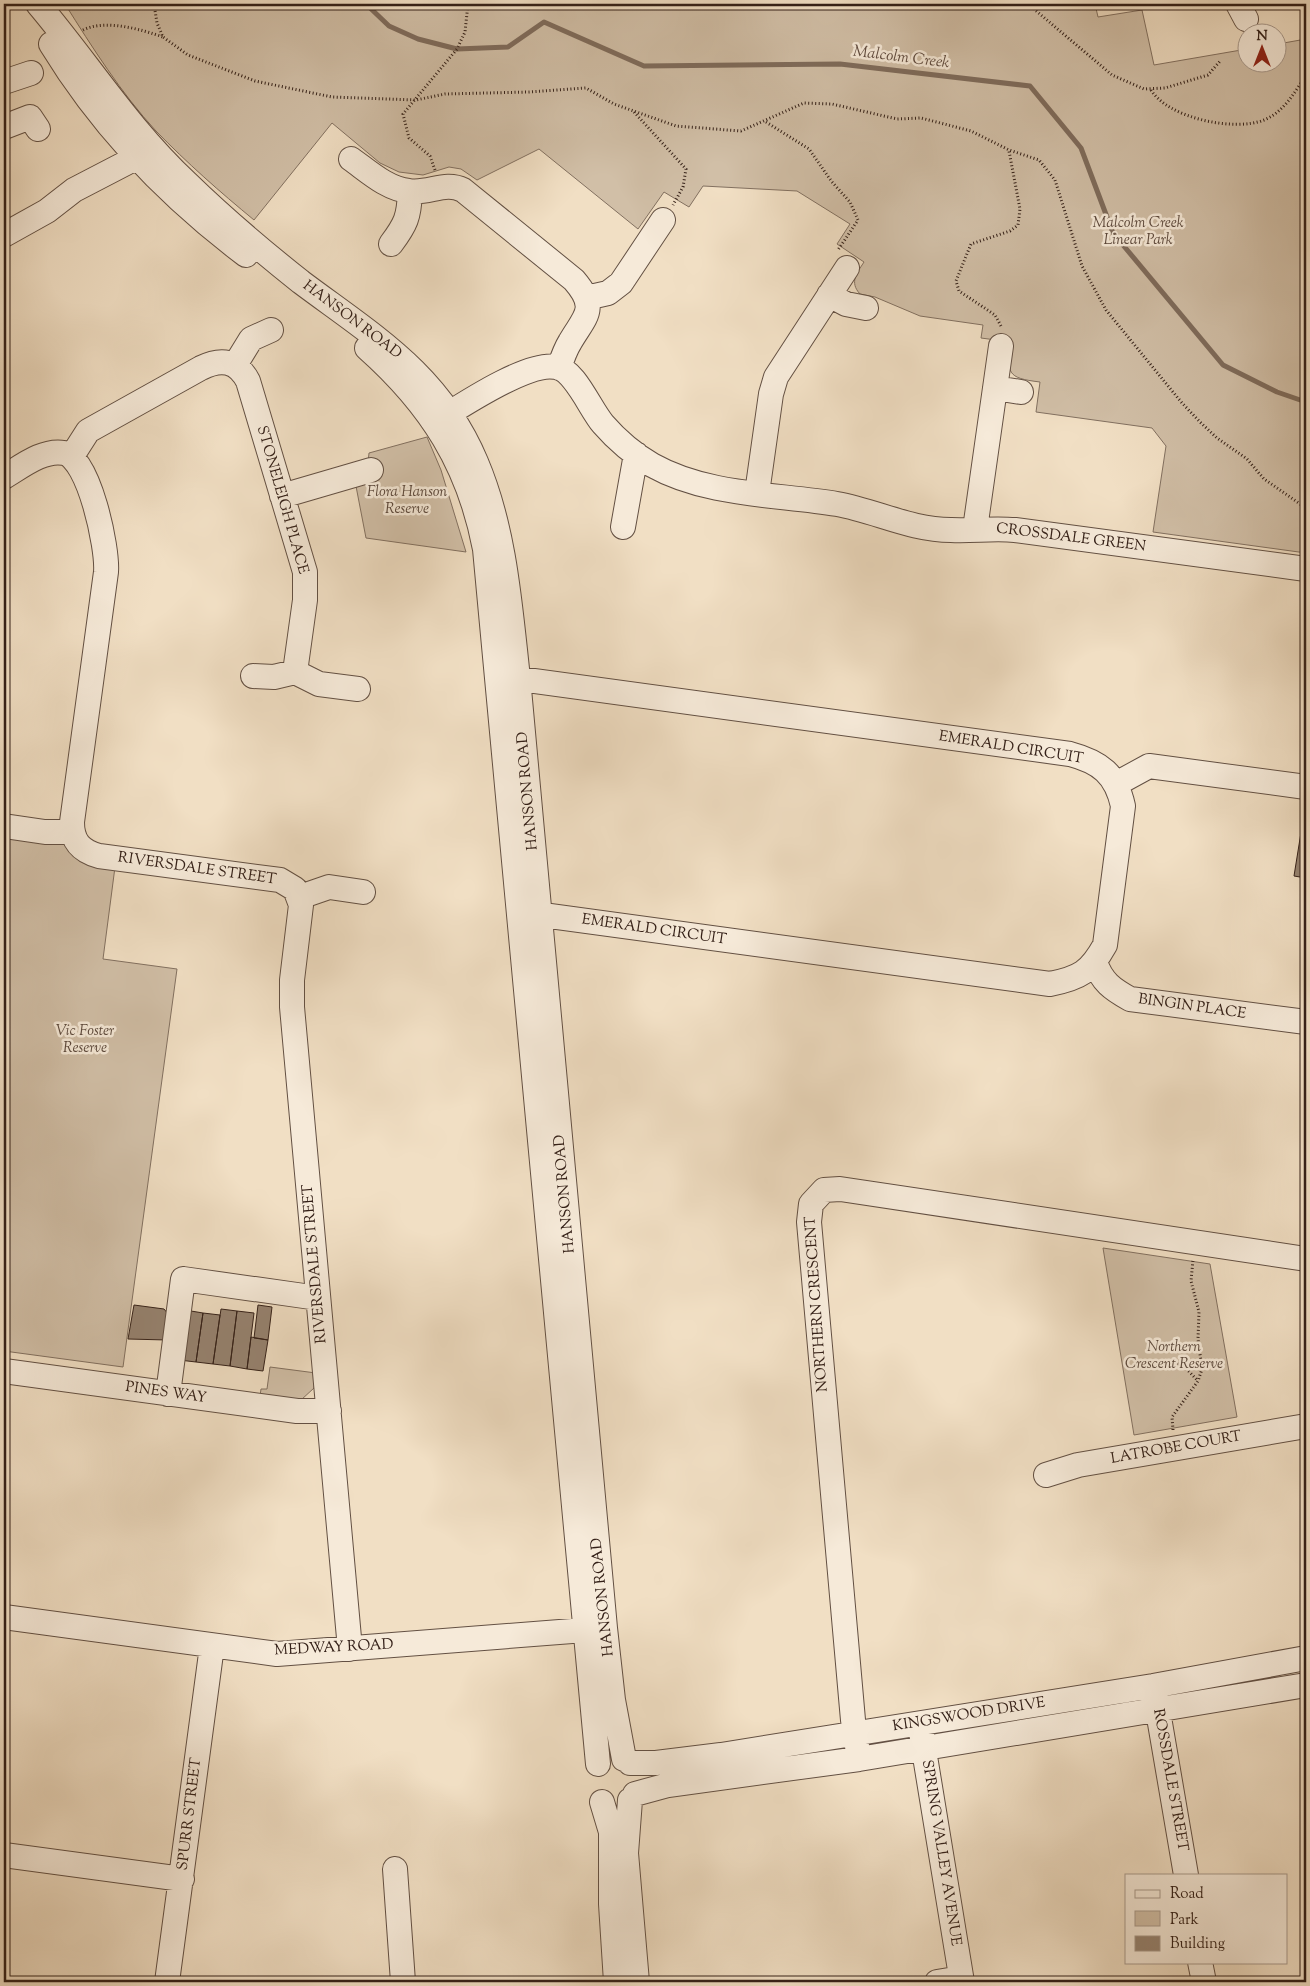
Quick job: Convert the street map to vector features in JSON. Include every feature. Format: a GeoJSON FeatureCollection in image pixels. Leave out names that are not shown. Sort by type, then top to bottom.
{"type":"FeatureCollection","features":[{"type":"Feature","properties":{"kind":"street","name":"HANSON ROAD"},"geometry":{"type":"LineString","coordinates":[[32,4],[49,40],[69,73],[118,135],[150,158],[211,228],[317,306],[350,333],[447,425],[476,462],[494,520],[508,595],[507,677],[594,1629],[594,1710],[598,1764]]}},
{"type":"Feature","properties":{"kind":"street","name":"HANSON ROAD"},"geometry":{"type":"LineString","coordinates":[[38,4],[142,138],[150,158]]}},
{"type":"Feature","properties":{"kind":"street"},"geometry":{"type":"LineString","coordinates":[[4,82],[31,73]]}},
{"type":"Feature","properties":{"kind":"street"},"geometry":{"type":"LineString","coordinates":[[4,127],[30,117],[38,129]]}},
{"type":"Feature","properties":{"kind":"street"},"geometry":{"type":"LineString","coordinates":[[102,175],[111,162],[118,135]]}},
{"type":"Feature","properties":{"kind":"street"},"geometry":{"type":"LineString","coordinates":[[4,235],[47,211],[74,190],[102,175],[150,158]]}},
{"type":"Feature","properties":{"kind":"street"},"geometry":{"type":"LineString","coordinates":[[47,211],[98,193],[150,158]]}},
{"type":"Feature","properties":{"kind":"street"},"geometry":{"type":"LineString","coordinates":[[351,159],[382,180],[410,192],[449,186],[463,190],[574,280],[586,298],[586,318],[548,368],[501,400],[447,425]]}},
{"type":"Feature","properties":{"kind":"street"},"geometry":{"type":"LineString","coordinates":[[391,244],[404,227],[408,218],[410,192]]}},
{"type":"Feature","properties":{"kind":"street"},"geometry":{"type":"LineString","coordinates":[[586,298],[608,293],[621,283],[663,220]]}},
{"type":"Feature","properties":{"kind":"street"},"geometry":{"type":"LineString","coordinates":[[757,493],[771,394],[776,377],[846,268]]}},
{"type":"Feature","properties":{"kind":"street"},"geometry":{"type":"LineString","coordinates":[[828,295],[846,304],[866,308]]}},
{"type":"Feature","properties":{"kind":"street"},"geometry":{"type":"LineString","coordinates":[[72,456],[83,437],[96,426],[214,362],[234,365],[251,339],[271,330]]}},
{"type":"Feature","properties":{"kind":"street"},"geometry":{"type":"LineString","coordinates":[[975,528],[1000,346]]}},
{"type":"Feature","properties":{"kind":"street","name":"STONELEIGH PLACE"},"geometry":{"type":"LineString","coordinates":[[234,365],[239,367],[248,381],[305,572],[305,600],[295,672]]}},
{"type":"Feature","properties":{"kind":"street","name":"CROSSDALE GREEN"},"geometry":{"type":"LineString","coordinates":[[548,368],[572,378],[604,425],[636,454],[670,473],[693,481],[757,493],[837,504],[915,526],[950,530],[975,528],[1015,530],[1306,569]]}},
{"type":"Feature","properties":{"kind":"street"},"geometry":{"type":"LineString","coordinates":[[995,388],[1021,392]]}},
{"type":"Feature","properties":{"kind":"street"},"geometry":{"type":"LineString","coordinates":[[4,476],[48,453],[64,453],[72,456],[82,469],[104,541],[107,560],[72,832],[45,832],[4,826]]}},
{"type":"Feature","properties":{"kind":"street"},"geometry":{"type":"LineString","coordinates":[[623,527],[636,454]]}},
{"type":"Feature","properties":{"kind":"street"},"geometry":{"type":"LineString","coordinates":[[282,496],[370,470]]}},
{"type":"Feature","properties":{"kind":"street"},"geometry":{"type":"LineString","coordinates":[[253,676],[274,676],[295,672],[318,684],[358,689]]}},
{"type":"Feature","properties":{"kind":"street","name":"EMERALD CIRCUIT"},"geometry":{"type":"LineString","coordinates":[[507,677],[1070,754],[1096,763],[1116,784],[1121,796],[1123,814],[1105,945],[1095,962],[1074,979],[1050,984],[529,916]]}},
{"type":"Feature","properties":{"kind":"street"},"geometry":{"type":"LineString","coordinates":[[1116,784],[1149,766],[1306,786]]}},
{"type":"Feature","properties":{"kind":"street","name":"RIVERSDALE STREET"},"geometry":{"type":"LineString","coordinates":[[72,832],[78,845],[90,853],[280,880],[291,885],[300,897],[301,914],[292,980],[292,1007],[350,1649]]}},
{"type":"Feature","properties":{"kind":"street"},"geometry":{"type":"LineString","coordinates":[[300,897],[329,887],[363,892]]}},
{"type":"Feature","properties":{"kind":"street","name":"BINGIN PLACE"},"geometry":{"type":"LineString","coordinates":[[1095,962],[1100,976],[1112,990],[1130,999],[1306,1022]]}},
{"type":"Feature","properties":{"kind":"street","name":"NORTHERN CRESCENT"},"geometry":{"type":"LineString","coordinates":[[859,1758],[854,1733],[809,1222],[811,1204],[815,1199],[824,1190],[840,1189],[1306,1259]]}},
{"type":"Feature","properties":{"kind":"street"},"geometry":{"type":"LineString","coordinates":[[168,1394],[183,1280],[318,1298]]}},
{"type":"Feature","properties":{"kind":"street","name":"PINES WAY"},"geometry":{"type":"LineString","coordinates":[[4,1371],[297,1411],[329,1411]]}},
{"type":"Feature","properties":{"kind":"street","name":"LATROBE COURT"},"geometry":{"type":"LineString","coordinates":[[1046,1475],[1078,1465],[1306,1426]]}},
{"type":"Feature","properties":{"kind":"street","name":"MEDWAY ROAD"},"geometry":{"type":"LineString","coordinates":[[4,1617],[277,1654],[594,1629]]}},
{"type":"Feature","properties":{"kind":"street","name":"HANSON ROAD"},"geometry":{"type":"LineString","coordinates":[[594,1629],[627,1761]]}},
{"type":"Feature","properties":{"kind":"street","name":"SPURR STREET"},"geometry":{"type":"LineString","coordinates":[[168,1982],[212,1646]]}},
{"type":"Feature","properties":{"kind":"street","name":"KINGSWOOD DRIVE"},"geometry":{"type":"LineString","coordinates":[[627,1761],[656,1763],[721,1755],[1153,1686],[1306,1658]]}},
{"type":"Feature","properties":{"kind":"street","name":"KINGSWOOD DRIVE"},"geometry":{"type":"LineString","coordinates":[[633,1797],[668,1785],[924,1748],[1306,1685]]}},
{"type":"Feature","properties":{"kind":"street","name":"ROSSDALE STREET"},"geometry":{"type":"LineString","coordinates":[[1153,1686],[1186,1874]]}},
{"type":"Feature","properties":{"kind":"street","name":"SPRING VALLEY AVENUE"},"geometry":{"type":"LineString","coordinates":[[920,1723],[962,1980]]}},
{"type":"Feature","properties":{"kind":"street"},"geometry":{"type":"LineString","coordinates":[[721,1755],[724,1778]]}},
{"type":"Feature","properties":{"kind":"street"},"geometry":{"type":"LineString","coordinates":[[616,1982],[611,1904],[611,1832],[602,1802],[597,1797],[591,1784],[594,1770],[598,1764],[611,1758],[627,1761],[638,1774],[639,1781],[633,1797],[626,1853],[638,1982]]}},
{"type":"Feature","properties":{"kind":"street"},"geometry":{"type":"LineString","coordinates":[[602,1802],[616,1805],[633,1797]]}},
{"type":"Feature","properties":{"kind":"street"},"geometry":{"type":"LineString","coordinates":[[4,1855],[182,1879]]}},
{"type":"Feature","properties":{"kind":"street"},"geometry":{"type":"LineString","coordinates":[[395,1870],[403,1982]]}},
{"type":"Feature","properties":{"kind":"street"},"geometry":{"type":"LineString","coordinates":[[1200,1964],[1204,1982]]}},
{"type":"Feature","properties":{"kind":"street"},"geometry":{"type":"LineString","coordinates":[[937,1982],[962,1980]]}},
{"type":"Feature","properties":{"kind":"path"},"geometry":{"type":"LineString","coordinates":[[154,4],[157,23],[163,37]]}},
{"type":"Feature","properties":{"kind":"path"},"geometry":{"type":"LineString","coordinates":[[1028,4],[1112,75],[1135,86],[1150,89],[1165,88],[1208,75],[1220,60]]}},
{"type":"Feature","properties":{"kind":"path"},"geometry":{"type":"LineString","coordinates":[[440,187],[430,156],[409,138],[403,114],[442,70],[462,40],[468,6]]}},
{"type":"Feature","properties":{"kind":"path"},"geometry":{"type":"LineString","coordinates":[[66,40],[89,27],[103,26],[148,32],[163,37],[188,54],[256,81],[332,97],[416,100],[445,94],[529,92],[586,88],[614,104],[676,126],[741,131],[766,122],[804,103],[832,104],[897,119],[921,118],[963,129],[1009,150],[1039,160],[1055,180],[1082,266],[1106,310],[1182,404],[1217,438],[1247,459],[1264,479],[1306,508]]}},
{"type":"Feature","properties":{"kind":"path"},"geometry":{"type":"LineString","coordinates":[[1150,89],[1161,103],[1193,117],[1220,122],[1256,122],[1264,120],[1282,108],[1306,76]]}},
{"type":"Feature","properties":{"kind":"path"},"geometry":{"type":"LineString","coordinates":[[632,110],[666,144],[686,169],[683,187],[663,220]]}},
{"type":"Feature","properties":{"kind":"path"},"geometry":{"type":"LineString","coordinates":[[766,122],[809,149],[832,182],[850,202],[858,220],[832,259],[846,268]]}},
{"type":"Feature","properties":{"kind":"path"},"geometry":{"type":"LineString","coordinates":[[1000,346],[1002,333],[995,315],[963,295],[959,291],[956,282],[971,244],[1010,230],[1018,225],[1020,209],[1009,150]]}},
{"type":"Feature","properties":{"kind":"path"},"geometry":{"type":"LineString","coordinates":[[1173,1431],[1172,1417],[1198,1380],[1202,1364],[1198,1339],[1199,1312],[1191,1281],[1193,1260]]}},
{"type":"Feature","properties":{"kind":"path"},"geometry":{"type":"LineString","coordinates":[[1167,1364],[1182,1364],[1198,1380]]}},
{"type":"Feature","properties":{"kind":"green space","name":"Malcolm Creek Linear Park"},"geometry":{"type":"Polygon","coordinates":[[[65,4],[1095,4],[1098,17],[1142,10],[1154,65],[1238,51],[1238,72],[1288,72],[1288,42],[1306,39],[1306,553],[1153,532],[1166,446],[1152,428],[1036,412],[1040,382],[1015,376],[1011,372],[1009,361],[1011,342],[981,338],[983,325],[920,316],[875,297],[860,294],[855,285],[855,278],[864,262],[837,244],[850,224],[797,191],[703,186],[689,207],[664,192],[638,229],[539,149],[477,180],[461,169],[449,167],[423,175],[399,172],[380,163],[332,123],[254,220],[216,188],[156,131],[131,101],[65,4]]]}},
{"type":"Feature","properties":{"kind":"green space","name":"Flora Hanson Reserve"},"geometry":{"type":"Polygon","coordinates":[[[427,437],[441,470],[466,552],[366,538],[355,481],[368,463],[369,453],[427,437]]]}},
{"type":"Feature","properties":{"kind":"green space","name":"Vic Foster Reserve"},"geometry":{"type":"Polygon","coordinates":[[[4,835],[65,843],[115,867],[103,959],[177,969],[123,1367],[4,1351],[4,835]]]}},
{"type":"Feature","properties":{"kind":"green space","name":"Northern Crescent Reserve"},"geometry":{"type":"Polygon","coordinates":[[[1103,1248],[1210,1264],[1237,1417],[1134,1435],[1103,1248]]]}},
{"type":"Feature","properties":{"kind":"green space"},"geometry":{"type":"Polygon","coordinates":[[[270,1367],[316,1373],[314,1388],[301,1400],[260,1396],[261,1389],[267,1389],[270,1367]]]}},
{"type":"Feature","properties":{"kind":"building"},"geometry":{"type":"Polygon","coordinates":[[[1303,820],[1306,821],[1306,878],[1294,876],[1303,820]]]}},
{"type":"Feature","properties":{"kind":"building"},"geometry":{"type":"Polygon","coordinates":[[[134,1305],[164,1309],[169,1315],[167,1340],[128,1339],[134,1305]]]}},
{"type":"Feature","properties":{"kind":"building"},"geometry":{"type":"Polygon","coordinates":[[[258,1305],[272,1307],[268,1340],[254,1338],[258,1305]]]}},
{"type":"Feature","properties":{"kind":"building"},"geometry":{"type":"Polygon","coordinates":[[[221,1309],[237,1311],[230,1366],[213,1364],[221,1309]]]}},
{"type":"Feature","properties":{"kind":"building"},"geometry":{"type":"Polygon","coordinates":[[[185,1310],[203,1313],[196,1362],[179,1360],[185,1310]]]}},
{"type":"Feature","properties":{"kind":"building"},"geometry":{"type":"Polygon","coordinates":[[[237,1311],[254,1313],[247,1369],[230,1366],[237,1311]]]}},
{"type":"Feature","properties":{"kind":"building"},"geometry":{"type":"Polygon","coordinates":[[[203,1313],[220,1315],[213,1364],[196,1362],[203,1313]]]}},
{"type":"Feature","properties":{"kind":"building"},"geometry":{"type":"Polygon","coordinates":[[[251,1337],[268,1340],[263,1371],[247,1369],[251,1337]]]}},
{"type":"Feature","properties":{"kind":"waterway","name":"Malcolm Creek"},"geometry":{"type":"LineString","coordinates":[[366,4],[389,26],[418,39],[457,49],[508,47],[544,22],[644,66],[840,64],[1030,86],[1081,148],[1113,233],[1223,365],[1277,392],[1306,402]]}}]}
